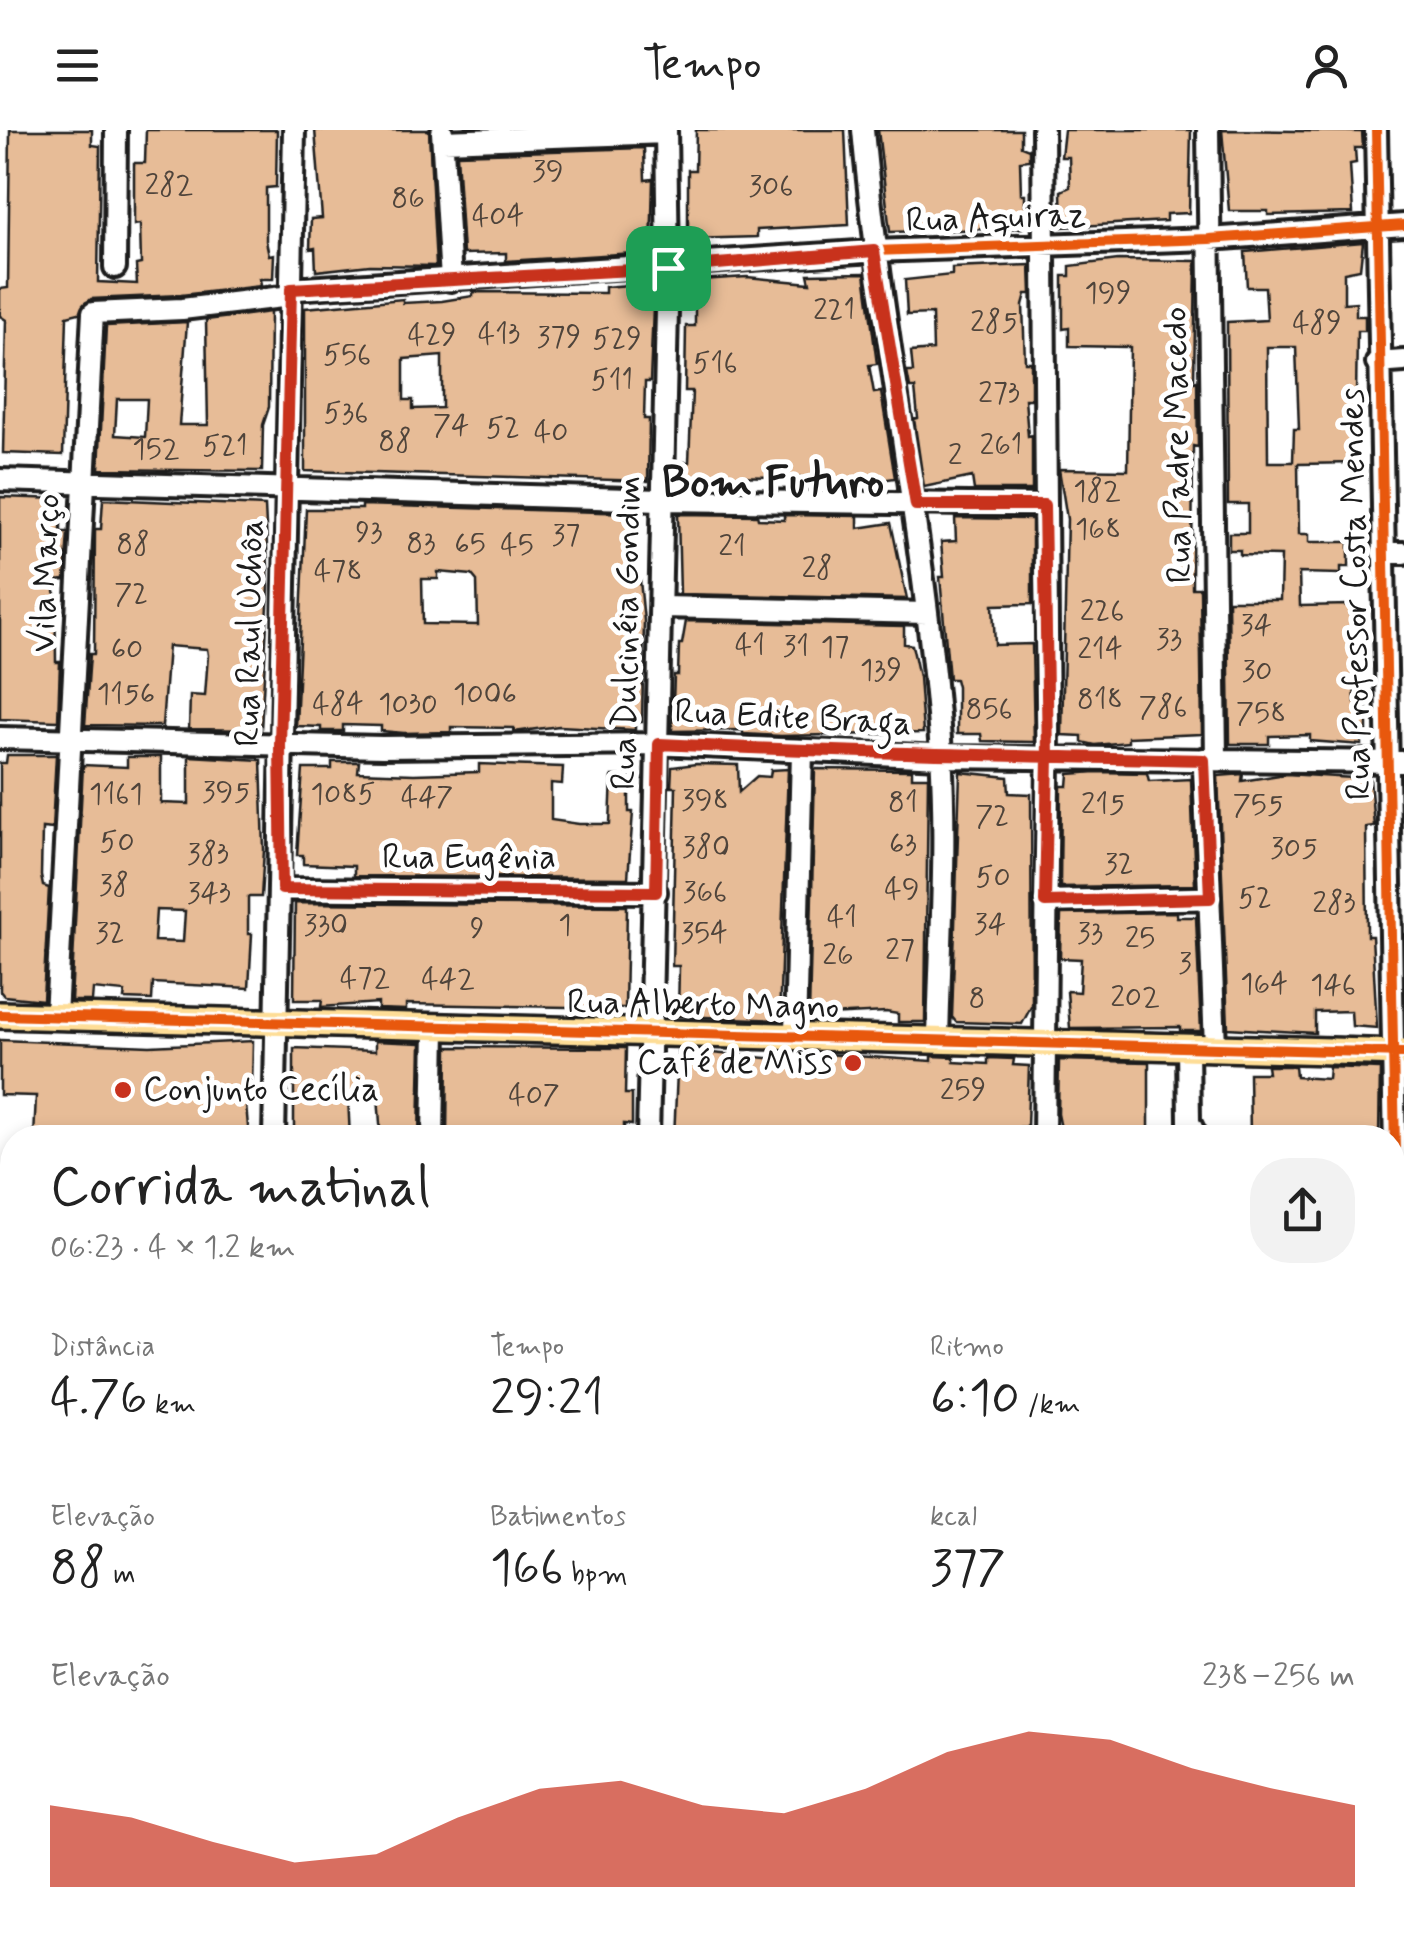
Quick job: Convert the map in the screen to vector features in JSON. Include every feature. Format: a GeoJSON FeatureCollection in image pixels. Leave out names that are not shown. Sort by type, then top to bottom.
{"type":"FeatureCollection","features":[{"type":"Feature","properties":{"kind":"main road","name":"Rua Alberto Magno"},"geometry":{"type":"LineString","coordinates":[[0,1015],[1399,1053]]}},
{"type":"Feature","properties":{"kind":"street"},"geometry":{"type":"LineString","coordinates":[[115,266],[116,130]]}},
{"type":"Feature","properties":{"kind":"street","name":"Rua Raul Uchôa"},"geometry":{"type":"LineString","coordinates":[[274,1125],[294,130]]}},
{"type":"Feature","properties":{"kind":"street"},"geometry":{"type":"LineString","coordinates":[[863,130],[874,251],[916,505],[941,756],[938,1041]]}},
{"type":"Feature","properties":{"kind":"street"},"geometry":{"type":"LineString","coordinates":[[1044,130],[1048,757],[1044,1125]]}},
{"type":"Feature","properties":{"kind":"street","name":"Rua Padre Macedo"},"geometry":{"type":"LineString","coordinates":[[1208,130],[1210,898],[1216,1047]]}},
{"type":"Feature","properties":{"kind":"street","name":"Rua Professor Costa Mendes"},"geometry":{"type":"LineString","coordinates":[[1376,130],[1382,553],[1395,762],[1398,1125]]}},
{"type":"Feature","properties":{"kind":"street"},"geometry":{"type":"LineString","coordinates":[[451,280],[442,136],[666,132]]}},
{"type":"Feature","properties":{"kind":"street","name":"Rua Dulcinéia Gondim"},"geometry":{"type":"LineString","coordinates":[[648,1125],[662,607],[668,268],[666,132]]}},
{"type":"Feature","properties":{"kind":"street","name":"Rua Aquiraz"},"geometry":{"type":"LineString","coordinates":[[92,313],[182,310],[291,293],[451,280],[874,251],[1404,226]]}},
{"type":"Feature","properties":{"kind":"street","name":"Vila Março"},"geometry":{"type":"LineString","coordinates":[[56,1016],[92,313]]}},
{"type":"Feature","properties":{"kind":"street"},"geometry":{"type":"LineString","coordinates":[[1378,363],[1404,362]]}},
{"type":"Feature","properties":{"kind":"street"},"geometry":{"type":"LineString","coordinates":[[0,480],[661,500],[1044,505]]}},
{"type":"Feature","properties":{"kind":"street"},"geometry":{"type":"LineString","coordinates":[[1382,553],[1404,553]]}},
{"type":"Feature","properties":{"kind":"street"},"geometry":{"type":"LineString","coordinates":[[662,607],[927,613]]}},
{"type":"Feature","properties":{"kind":"street","name":"Rua Edite Braga"},"geometry":{"type":"LineString","coordinates":[[0,738],[280,746],[568,748],[659,744],[941,756],[1395,762]]}},
{"type":"Feature","properties":{"kind":"street"},"geometry":{"type":"LineString","coordinates":[[796,1035],[802,751]]}},
{"type":"Feature","properties":{"kind":"street","name":"Rua Eugênia"},"geometry":{"type":"LineString","coordinates":[[282,889],[656,892]]}},
{"type":"Feature","properties":{"kind":"street"},"geometry":{"type":"LineString","coordinates":[[1045,902],[1210,898]]}},
{"type":"Feature","properties":{"kind":"street"},"geometry":{"type":"LineString","coordinates":[[433,1125],[436,1028]]}},
{"type":"Feature","properties":{"kind":"street"},"geometry":{"type":"LineString","coordinates":[[1188,1046],[1190,1125]]}},
{"type":"Feature","properties":{"kind":"building"},"geometry":{"type":"Polygon","coordinates":[[[10,130],[92,130],[92,145],[100,146],[98,282],[137,284],[136,265],[141,264],[140,224],[134,225],[134,163],[145,163],[146,130],[277,130],[276,187],[266,188],[266,241],[269,255],[274,254],[273,279],[260,279],[261,286],[181,295],[91,299],[79,313],[67,316],[63,455],[3,453],[6,320],[0,316],[0,289],[8,288],[10,130]]]}},
{"type":"Feature","properties":{"kind":"building"},"geometry":{"type":"Polygon","coordinates":[[[315,130],[429,130],[436,266],[370,265],[316,271],[315,248],[310,249],[311,219],[322,218],[315,130]]]}},
{"type":"Feature","properties":{"kind":"building"},"geometry":{"type":"Polygon","coordinates":[[[696,130],[845,130],[849,225],[757,230],[757,237],[688,239],[688,170],[695,170],[696,130]]]}},
{"type":"Feature","properties":{"kind":"building"},"geometry":{"type":"Polygon","coordinates":[[[878,130],[1021,130],[1021,146],[1029,149],[1029,160],[1020,161],[1021,194],[1025,194],[1025,205],[1030,205],[1030,222],[1022,228],[890,232],[878,130]]]}},
{"type":"Feature","properties":{"kind":"building"},"geometry":{"type":"Polygon","coordinates":[[[1064,130],[1191,130],[1189,213],[1166,214],[1166,221],[1062,227],[1061,191],[1070,187],[1069,157],[1061,157],[1064,130]]]}},
{"type":"Feature","properties":{"kind":"building"},"geometry":{"type":"Polygon","coordinates":[[[1222,130],[1362,132],[1363,148],[1355,148],[1356,163],[1350,164],[1353,213],[1268,215],[1268,211],[1229,211],[1222,130]]]}},
{"type":"Feature","properties":{"kind":"building"},"geometry":{"type":"Polygon","coordinates":[[[644,148],[645,180],[653,179],[651,252],[506,261],[506,253],[463,254],[457,154],[644,148]]]}},
{"type":"Feature","properties":{"kind":"building"},"geometry":{"type":"Polygon","coordinates":[[[1363,242],[1360,269],[1344,272],[1344,303],[1356,302],[1356,316],[1365,316],[1365,331],[1357,331],[1355,463],[1298,464],[1299,534],[1309,534],[1309,542],[1349,542],[1349,567],[1341,567],[1341,574],[1299,573],[1300,606],[1350,605],[1355,702],[1367,702],[1367,737],[1362,737],[1362,745],[1310,741],[1310,735],[1269,736],[1269,744],[1230,744],[1228,600],[1280,600],[1281,556],[1240,555],[1240,550],[1229,550],[1229,533],[1248,533],[1248,504],[1228,504],[1227,322],[1267,320],[1265,287],[1247,287],[1245,252],[1363,242]],[[1267,347],[1268,462],[1293,462],[1294,429],[1299,429],[1296,347],[1267,347]]]}},
{"type":"Feature","properties":{"kind":"building"},"geometry":{"type":"Polygon","coordinates":[[[1118,260],[1196,261],[1194,382],[1197,381],[1198,447],[1193,446],[1192,588],[1200,588],[1202,734],[1128,737],[1128,742],[1095,745],[1082,742],[1082,736],[1062,735],[1067,519],[1059,469],[1128,470],[1130,347],[1069,346],[1069,328],[1063,329],[1063,276],[1070,276],[1070,266],[1118,260]]]}},
{"type":"Feature","properties":{"kind":"building"},"geometry":{"type":"Polygon","coordinates":[[[1030,265],[1031,294],[1026,294],[1023,305],[1025,362],[1031,362],[1031,399],[1025,399],[1028,436],[1032,435],[1032,490],[974,490],[972,477],[924,487],[914,419],[918,418],[915,388],[910,388],[907,372],[913,372],[911,352],[933,350],[932,314],[907,315],[905,280],[952,275],[952,268],[1030,265]]]}},
{"type":"Feature","properties":{"kind":"building"},"geometry":{"type":"Polygon","coordinates":[[[865,273],[877,364],[869,365],[874,393],[881,392],[895,478],[846,485],[846,489],[811,488],[803,486],[803,478],[778,477],[731,476],[731,484],[683,483],[684,462],[689,462],[692,391],[685,391],[686,326],[695,326],[695,285],[701,285],[700,280],[747,277],[810,283],[808,274],[865,273]]]}},
{"type":"Feature","properties":{"kind":"building"},"geometry":{"type":"Polygon","coordinates":[[[654,283],[650,382],[645,382],[648,481],[305,471],[305,308],[403,299],[403,303],[442,301],[473,296],[473,292],[605,293],[605,287],[654,283]],[[442,356],[404,359],[404,400],[413,400],[413,409],[442,408],[442,356]]]}},
{"type":"Feature","properties":{"kind":"building"},"geometry":{"type":"Polygon","coordinates":[[[270,312],[269,407],[263,425],[262,471],[99,469],[106,326],[187,322],[179,425],[208,425],[206,320],[270,312]],[[117,399],[115,435],[145,437],[147,399],[117,399]]]}},
{"type":"Feature","properties":{"kind":"building"},"geometry":{"type":"Polygon","coordinates":[[[0,497],[61,499],[61,532],[68,532],[65,580],[55,581],[56,662],[60,662],[58,721],[0,719],[0,497]]]}},
{"type":"Feature","properties":{"kind":"building"},"geometry":{"type":"Polygon","coordinates":[[[103,499],[265,506],[269,587],[261,730],[189,729],[190,695],[205,696],[207,649],[168,646],[162,726],[85,725],[90,654],[94,654],[95,529],[101,529],[103,499]]]}},
{"type":"Feature","properties":{"kind":"building"},"geometry":{"type":"Polygon","coordinates":[[[362,505],[634,513],[633,580],[640,580],[644,621],[642,722],[635,722],[635,730],[559,726],[514,732],[514,728],[451,727],[451,732],[404,733],[381,731],[381,726],[343,725],[343,731],[321,731],[321,727],[296,726],[306,509],[362,509],[362,505]],[[438,572],[438,579],[422,579],[423,624],[478,625],[477,581],[472,575],[438,572]]]}},
{"type":"Feature","properties":{"kind":"building"},"geometry":{"type":"Polygon","coordinates":[[[678,514],[757,515],[758,519],[784,520],[784,515],[858,516],[858,528],[891,523],[907,599],[680,594],[678,514]]]}},
{"type":"Feature","properties":{"kind":"building"},"geometry":{"type":"Polygon","coordinates":[[[955,518],[1032,519],[1032,604],[993,605],[995,645],[1032,644],[1034,742],[982,741],[981,734],[957,734],[957,687],[955,679],[949,679],[940,577],[944,577],[941,542],[956,541],[955,518]]]}},
{"type":"Feature","properties":{"kind":"building"},"geometry":{"type":"Polygon","coordinates":[[[686,621],[904,626],[904,644],[912,645],[919,677],[923,733],[781,736],[743,734],[743,730],[672,731],[674,675],[678,675],[679,644],[686,621]]]}},
{"type":"Feature","properties":{"kind":"building"},"geometry":{"type":"Polygon","coordinates":[[[7,755],[56,755],[52,829],[42,828],[41,876],[43,886],[49,888],[43,1000],[4,996],[0,991],[0,763],[6,763],[7,755]]]}},
{"type":"Feature","properties":{"kind":"building"},"geometry":{"type":"Polygon","coordinates":[[[189,756],[261,760],[264,850],[261,897],[248,897],[248,934],[252,934],[249,988],[153,983],[152,1000],[124,999],[125,992],[93,989],[92,1001],[71,1001],[83,765],[127,767],[127,757],[161,757],[161,803],[189,804],[189,756]],[[156,910],[154,941],[183,942],[185,911],[156,910]]]}},
{"type":"Feature","properties":{"kind":"building"},"geometry":{"type":"Polygon","coordinates":[[[332,762],[359,762],[358,772],[414,774],[479,772],[479,764],[563,767],[562,784],[551,783],[551,820],[579,824],[610,824],[612,776],[629,776],[629,812],[633,812],[628,878],[354,876],[354,866],[303,864],[303,855],[297,855],[303,769],[332,769],[332,762]]]}},
{"type":"Feature","properties":{"kind":"building"},"geometry":{"type":"Polygon","coordinates":[[[738,765],[739,792],[757,776],[770,777],[771,770],[788,769],[779,1020],[678,1016],[679,966],[672,966],[676,787],[671,787],[672,767],[738,765]]]}},
{"type":"Feature","properties":{"kind":"building"},"geometry":{"type":"Polygon","coordinates":[[[815,769],[912,770],[912,777],[928,777],[925,1022],[898,1022],[898,1014],[886,1012],[809,1016],[815,769]]]}},
{"type":"Feature","properties":{"kind":"building"},"geometry":{"type":"Polygon","coordinates":[[[960,772],[1008,777],[1009,793],[1031,794],[1032,1005],[1022,1024],[956,1022],[952,1017],[960,772]]]}},
{"type":"Feature","properties":{"kind":"building"},"geometry":{"type":"Polygon","coordinates":[[[1147,773],[1149,781],[1191,779],[1195,885],[1060,887],[1061,786],[1068,786],[1069,774],[1147,773]]]}},
{"type":"Feature","properties":{"kind":"building"},"geometry":{"type":"Polygon","coordinates":[[[1243,774],[1242,781],[1286,774],[1370,779],[1374,826],[1366,827],[1367,936],[1372,936],[1377,1028],[1352,1026],[1351,1011],[1315,1012],[1315,1033],[1228,1028],[1218,776],[1243,774]]]}},
{"type":"Feature","properties":{"kind":"building"},"geometry":{"type":"Polygon","coordinates":[[[295,903],[627,906],[625,1008],[406,1004],[406,1010],[378,1009],[378,1003],[321,1007],[322,1000],[294,1000],[295,903]]]}},
{"type":"Feature","properties":{"kind":"building"},"geometry":{"type":"Polygon","coordinates":[[[1177,912],[1177,917],[1196,917],[1201,1031],[1180,1031],[1180,1027],[1070,1028],[1067,991],[1079,992],[1081,959],[1060,958],[1061,914],[1177,912]]]}},
{"type":"Feature","properties":{"kind":"building"},"geometry":{"type":"Polygon","coordinates":[[[0,1040],[150,1046],[253,1041],[252,1093],[245,1093],[248,1125],[35,1125],[36,1096],[0,1095],[0,1040]]]}},
{"type":"Feature","properties":{"kind":"building"},"geometry":{"type":"Polygon","coordinates":[[[375,1041],[421,1043],[419,1125],[380,1125],[378,1095],[348,1097],[349,1125],[294,1125],[294,1048],[375,1051],[375,1041]]]}},
{"type":"Feature","properties":{"kind":"building"},"geometry":{"type":"Polygon","coordinates":[[[448,1047],[626,1048],[625,1094],[632,1094],[632,1125],[447,1125],[448,1047]]]}},
{"type":"Feature","properties":{"kind":"building"},"geometry":{"type":"Polygon","coordinates":[[[678,1050],[777,1059],[777,1063],[824,1062],[824,1054],[932,1061],[932,1056],[954,1057],[954,1062],[988,1064],[988,1058],[1014,1059],[1013,1065],[1029,1066],[1027,1125],[675,1125],[678,1050]]]}},
{"type":"Feature","properties":{"kind":"building"},"geometry":{"type":"Polygon","coordinates":[[[1059,1060],[1149,1062],[1149,1125],[1060,1125],[1059,1060]]]}},
{"type":"Feature","properties":{"kind":"building"},"geometry":{"type":"Polygon","coordinates":[[[1267,1066],[1295,1066],[1296,1077],[1328,1079],[1329,1067],[1380,1069],[1379,1125],[1250,1125],[1249,1073],[1268,1073],[1267,1066]]]}},
{"type":"Feature","properties":{"kind":"cycle path"},"geometry":{"type":"LineString","coordinates":[[1376,130],[1395,1125]]}},
{"type":"Feature","properties":{"kind":"cycle path"},"geometry":{"type":"LineString","coordinates":[[291,289],[874,251],[1209,239],[1404,225]]}},
{"type":"Feature","properties":{"kind":"cycle path"},"geometry":{"type":"LineString","coordinates":[[0,1015],[1404,1053]]}},
{"type":"Feature","properties":{"kind":"place","name":"Café de Miss"},"geometry":{"type":"Point","coordinates":[853,1063]}},
{"type":"Feature","properties":{"kind":"place","name":"Conjunto Cecília"},"geometry":{"type":"Point","coordinates":[123,1090]}},
{"type":"Feature","properties":{"kind":"district","name":"Bom Futuro"},"geometry":{"type":"Point","coordinates":[773,483]}},
{"type":"Feature","properties":{"kind":"route"},"geometry":{"type":"LineString","coordinates":[[668,268],[291,289],[280,746],[282,889],[656,892],[659,744],[941,756],[1048,757],[1204,760],[1210,898],[1045,902],[1048,757],[1044,505],[916,505],[874,251],[668,268]]}}]}
